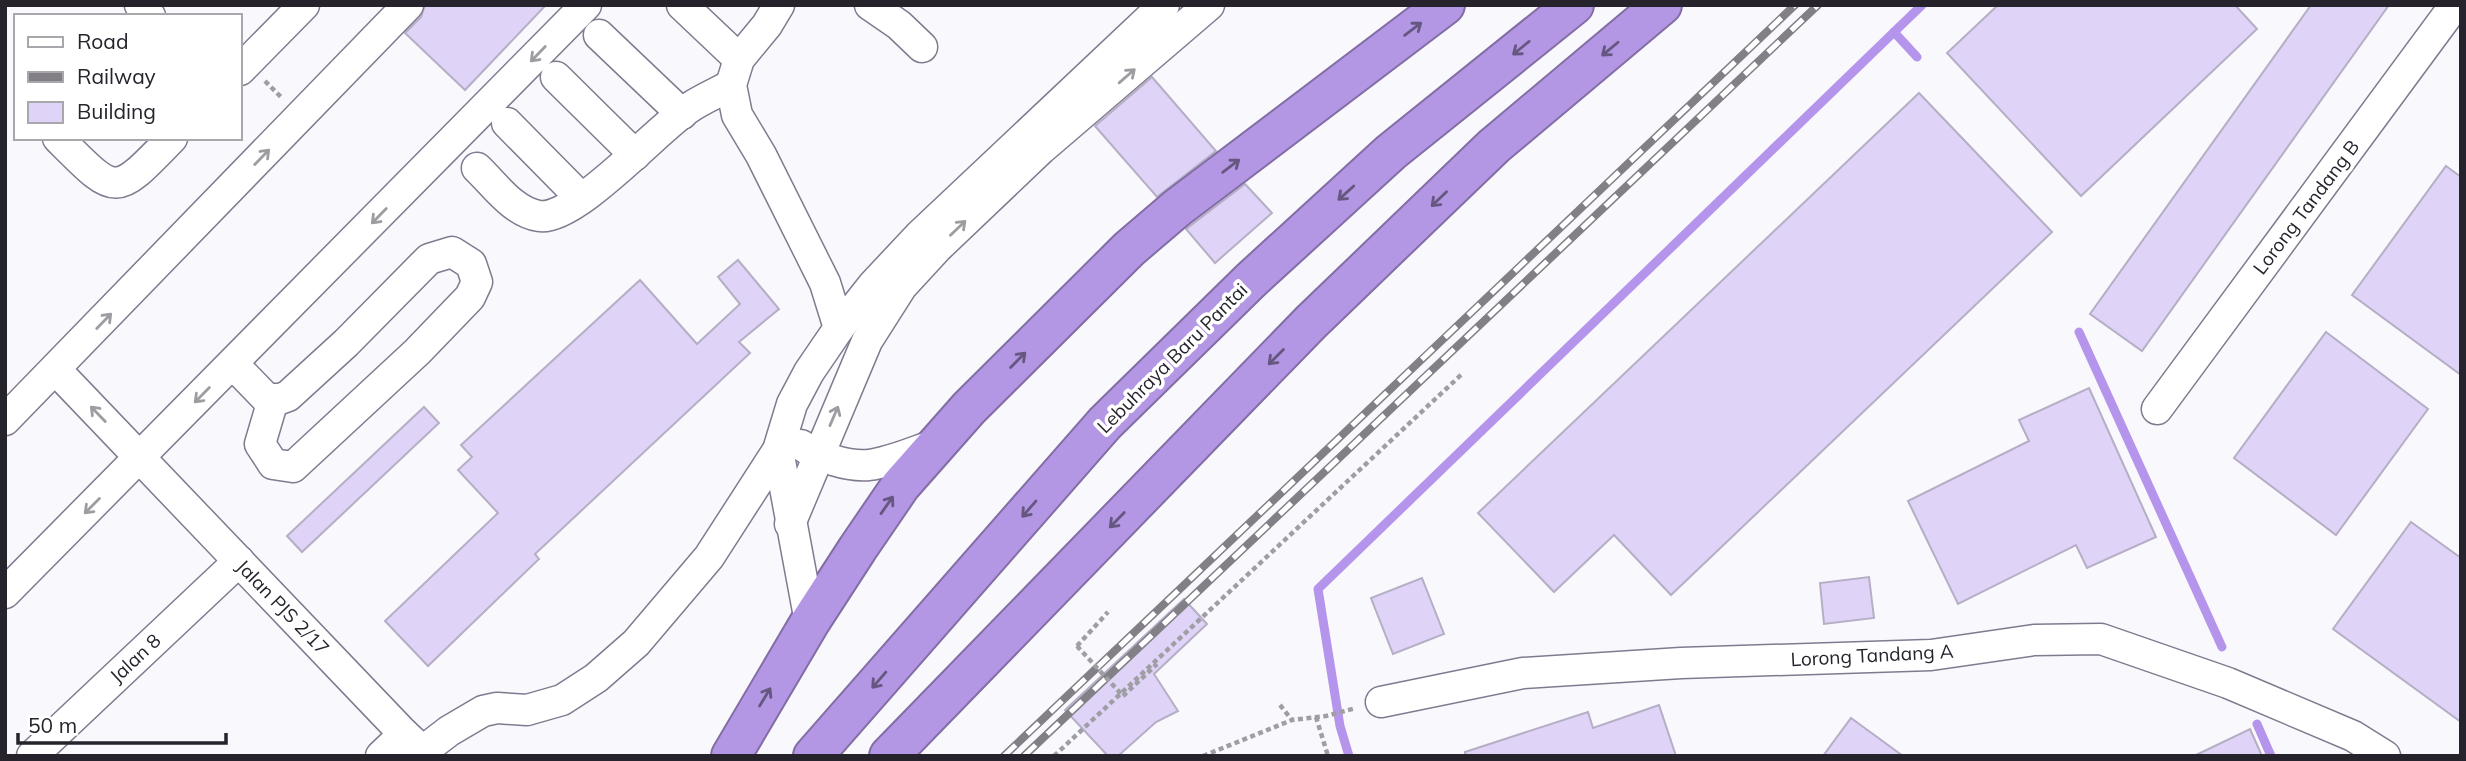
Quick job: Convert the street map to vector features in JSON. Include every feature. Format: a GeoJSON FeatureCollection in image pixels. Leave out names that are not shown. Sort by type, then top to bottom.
{"type":"FeatureCollection","features":[{"type":"Feature","properties":{"kind":"highway"},"geometry":{"type":"LineString","coordinates":[[731,756],[810,622],[901,485],[969,408],[1110,268],[1177,208],[1445,5]]}},
{"type":"Feature","properties":{"kind":"highway","name":"Lebuhraya Baru Pantai"},"geometry":{"type":"LineString","coordinates":[[813,756],[1115,413],[1251,280],[1391,152],[1574,5]]}},
{"type":"Feature","properties":{"kind":"highway"},"geometry":{"type":"LineString","coordinates":[[888,756],[1311,322],[1494,146],[1662,5]]}},
{"type":"Feature","properties":{"kind":"street"},"geometry":{"type":"LineString","coordinates":[[244,66],[304,5]]}},
{"type":"Feature","properties":{"kind":"street"},"geometry":{"type":"LineString","coordinates":[[5,420],[408,5]]}},
{"type":"Feature","properties":{"kind":"street"},"geometry":{"type":"LineString","coordinates":[[5,593],[586,5]]}},
{"type":"Feature","properties":{"kind":"street"},"geometry":{"type":"LineString","coordinates":[[681,5],[735,72],[737,115],[761,155],[825,283],[839,328]]}},
{"type":"Feature","properties":{"kind":"street"},"geometry":{"type":"LineString","coordinates":[[477,167],[519,209],[541,217],[555,215],[581,198],[735,72],[779,5]]}},
{"type":"Feature","properties":{"kind":"street"},"geometry":{"type":"LineString","coordinates":[[870,5],[899,25],[922,47]]}},
{"type":"Feature","properties":{"kind":"street"},"geometry":{"type":"LineString","coordinates":[[381,756],[418,747],[484,711],[497,708],[527,710],[562,700],[596,678],[636,643],[709,557],[781,438],[792,404],[809,372],[873,285],[919,236],[1164,5]]}},
{"type":"Feature","properties":{"kind":"street"},"geometry":{"type":"LineString","coordinates":[[790,524],[867,341],[902,286],[937,248],[1041,149],[1209,5]]}},
{"type":"Feature","properties":{"kind":"street","name":"Lorong Tandang B"},"geometry":{"type":"LineString","coordinates":[[2157,409],[2455,5]]}},
{"type":"Feature","properties":{"kind":"street"},"geometry":{"type":"LineString","coordinates":[[599,35],[682,114]]}},
{"type":"Feature","properties":{"kind":"street"},"geometry":{"type":"LineString","coordinates":[[556,77],[635,155]]}},
{"type":"Feature","properties":{"kind":"street"},"geometry":{"type":"LineString","coordinates":[[507,123],[581,198]]}},
{"type":"Feature","properties":{"kind":"street"},"geometry":{"type":"LineString","coordinates":[[60,140],[95,175],[116,184],[136,175],[167,140]]}},
{"type":"Feature","properties":{"kind":"street"},"geometry":{"type":"LineString","coordinates":[[233,365],[262,395],[273,400],[288,396],[429,259],[452,251],[471,264],[477,282],[470,297],[417,352],[293,467],[273,464],[260,444],[273,400]]}},
{"type":"Feature","properties":{"kind":"street","name":"Jalan PJS 2/17"},"geometry":{"type":"LineString","coordinates":[[56,370],[418,747]]}},
{"type":"Feature","properties":{"kind":"street"},"geometry":{"type":"LineString","coordinates":[[781,438],[798,442],[819,454],[848,463],[868,465],[937,444]]}},
{"type":"Feature","properties":{"kind":"street"},"geometry":{"type":"LineString","coordinates":[[781,438],[790,524],[810,622]]}},
{"type":"Feature","properties":{"kind":"street","name":"Jalan 8"},"geometry":{"type":"LineString","coordinates":[[32,756],[239,561]]}},
{"type":"Feature","properties":{"kind":"street","name":"Lorong Tandang A"},"geometry":{"type":"LineString","coordinates":[[1381,702],[1523,673],[1681,663],[1931,655],[2034,640],[2101,639],[2228,683],[2353,736],[2385,756]]}},
{"type":"Feature","properties":{"kind":"path"},"geometry":{"type":"LineString","coordinates":[[244,66],[301,116]]}},
{"type":"Feature","properties":{"kind":"path"},"geometry":{"type":"LineString","coordinates":[[1055,756],[1462,374]]}},
{"type":"Feature","properties":{"kind":"path"},"geometry":{"type":"LineString","coordinates":[[1108,612],[1077,646],[1123,696],[1157,664]]}},
{"type":"Feature","properties":{"kind":"path"},"geometry":{"type":"LineString","coordinates":[[1280,705],[1292,720]]}},
{"type":"Feature","properties":{"kind":"path"},"geometry":{"type":"LineString","coordinates":[[1203,756],[1292,720],[1326,716]]}},
{"type":"Feature","properties":{"kind":"path"},"geometry":{"type":"LineString","coordinates":[[1316,718],[1328,756]]}},
{"type":"Feature","properties":{"kind":"building"},"geometry":{"type":"Polygon","coordinates":[[[425,5],[546,5],[465,90],[405,33],[421,17],[425,5]]]}},
{"type":"Feature","properties":{"kind":"building"},"geometry":{"type":"Polygon","coordinates":[[[1998,5],[2235,5],[2257,29],[2081,196],[1947,53],[1998,5]]]}},
{"type":"Feature","properties":{"kind":"building"},"geometry":{"type":"Polygon","coordinates":[[[2311,5],[2389,5],[2142,351],[2090,314],[2311,5]]]}},
{"type":"Feature","properties":{"kind":"building"},"geometry":{"type":"Polygon","coordinates":[[[1152,77],[1216,151],[1157,197],[1095,126],[1152,77]]]}},
{"type":"Feature","properties":{"kind":"building"},"geometry":{"type":"Polygon","coordinates":[[[1919,93],[2052,232],[1671,595],[1614,535],[1554,592],[1478,513],[1919,93]]]}},
{"type":"Feature","properties":{"kind":"building"},"geometry":{"type":"Polygon","coordinates":[[[2446,166],[2461,177],[2461,375],[2352,295],[2446,166]]]}},
{"type":"Feature","properties":{"kind":"building"},"geometry":{"type":"Polygon","coordinates":[[[1245,184],[1272,213],[1215,263],[1186,229],[1245,184]]]}},
{"type":"Feature","properties":{"kind":"building"},"geometry":{"type":"Polygon","coordinates":[[[738,260],[779,309],[739,342],[750,353],[535,554],[539,559],[428,666],[385,621],[498,513],[458,470],[472,457],[461,445],[640,280],[697,344],[740,304],[718,277],[738,260]]]}},
{"type":"Feature","properties":{"kind":"building"},"geometry":{"type":"Polygon","coordinates":[[[2326,332],[2428,409],[2336,535],[2234,458],[2326,332]]]}},
{"type":"Feature","properties":{"kind":"building"},"geometry":{"type":"Polygon","coordinates":[[[2089,388],[2156,537],[2087,568],[2076,545],[1958,604],[1908,501],[2029,441],[2019,420],[2089,388]]]}},
{"type":"Feature","properties":{"kind":"building"},"geometry":{"type":"Polygon","coordinates":[[[424,407],[439,423],[302,552],[287,536],[424,407]]]}},
{"type":"Feature","properties":{"kind":"building"},"geometry":{"type":"Polygon","coordinates":[[[2411,522],[2461,558],[2461,722],[2333,629],[2411,522]]]}},
{"type":"Feature","properties":{"kind":"building"},"geometry":{"type":"Polygon","coordinates":[[[1869,577],[1874,618],[1824,624],[1820,583],[1869,577]]]}},
{"type":"Feature","properties":{"kind":"building"},"geometry":{"type":"Polygon","coordinates":[[[1422,578],[1444,634],[1393,654],[1371,598],[1422,578]]]}},
{"type":"Feature","properties":{"kind":"building"},"geometry":{"type":"Polygon","coordinates":[[[1184,599],[1207,624],[1154,674],[1178,711],[1156,722],[1118,756],[1108,756],[1065,710],[1184,599]]]}},
{"type":"Feature","properties":{"kind":"building"},"geometry":{"type":"Polygon","coordinates":[[[1659,705],[1676,756],[1465,756],[1465,752],[1588,712],[1593,728],[1659,705]]]}},
{"type":"Feature","properties":{"kind":"building"},"geometry":{"type":"Polygon","coordinates":[[[1851,718],[1903,756],[1823,756],[1851,718]]]}},
{"type":"Feature","properties":{"kind":"building"},"geometry":{"type":"Polygon","coordinates":[[[2250,729],[2262,756],[2194,756],[2250,729]]]}},
{"type":"Feature","properties":{"kind":"waterway"},"geometry":{"type":"LineString","coordinates":[[1349,756],[1340,726],[1318,589],[1922,5]]}},
{"type":"Feature","properties":{"kind":"waterway"},"geometry":{"type":"LineString","coordinates":[[1894,32],[1917,57]]}},
{"type":"Feature","properties":{"kind":"waterway"},"geometry":{"type":"LineString","coordinates":[[2079,332],[2222,647]]}},
{"type":"Feature","properties":{"kind":"waterway"},"geometry":{"type":"LineString","coordinates":[[2257,724],[2271,756]]}},
{"type":"Feature","properties":{"kind":"railway"},"geometry":{"type":"LineString","coordinates":[[1004,756],[1795,5]]}},
{"type":"Feature","properties":{"kind":"railway"},"geometry":{"type":"LineString","coordinates":[[1024,756],[1818,5]]}}]}
